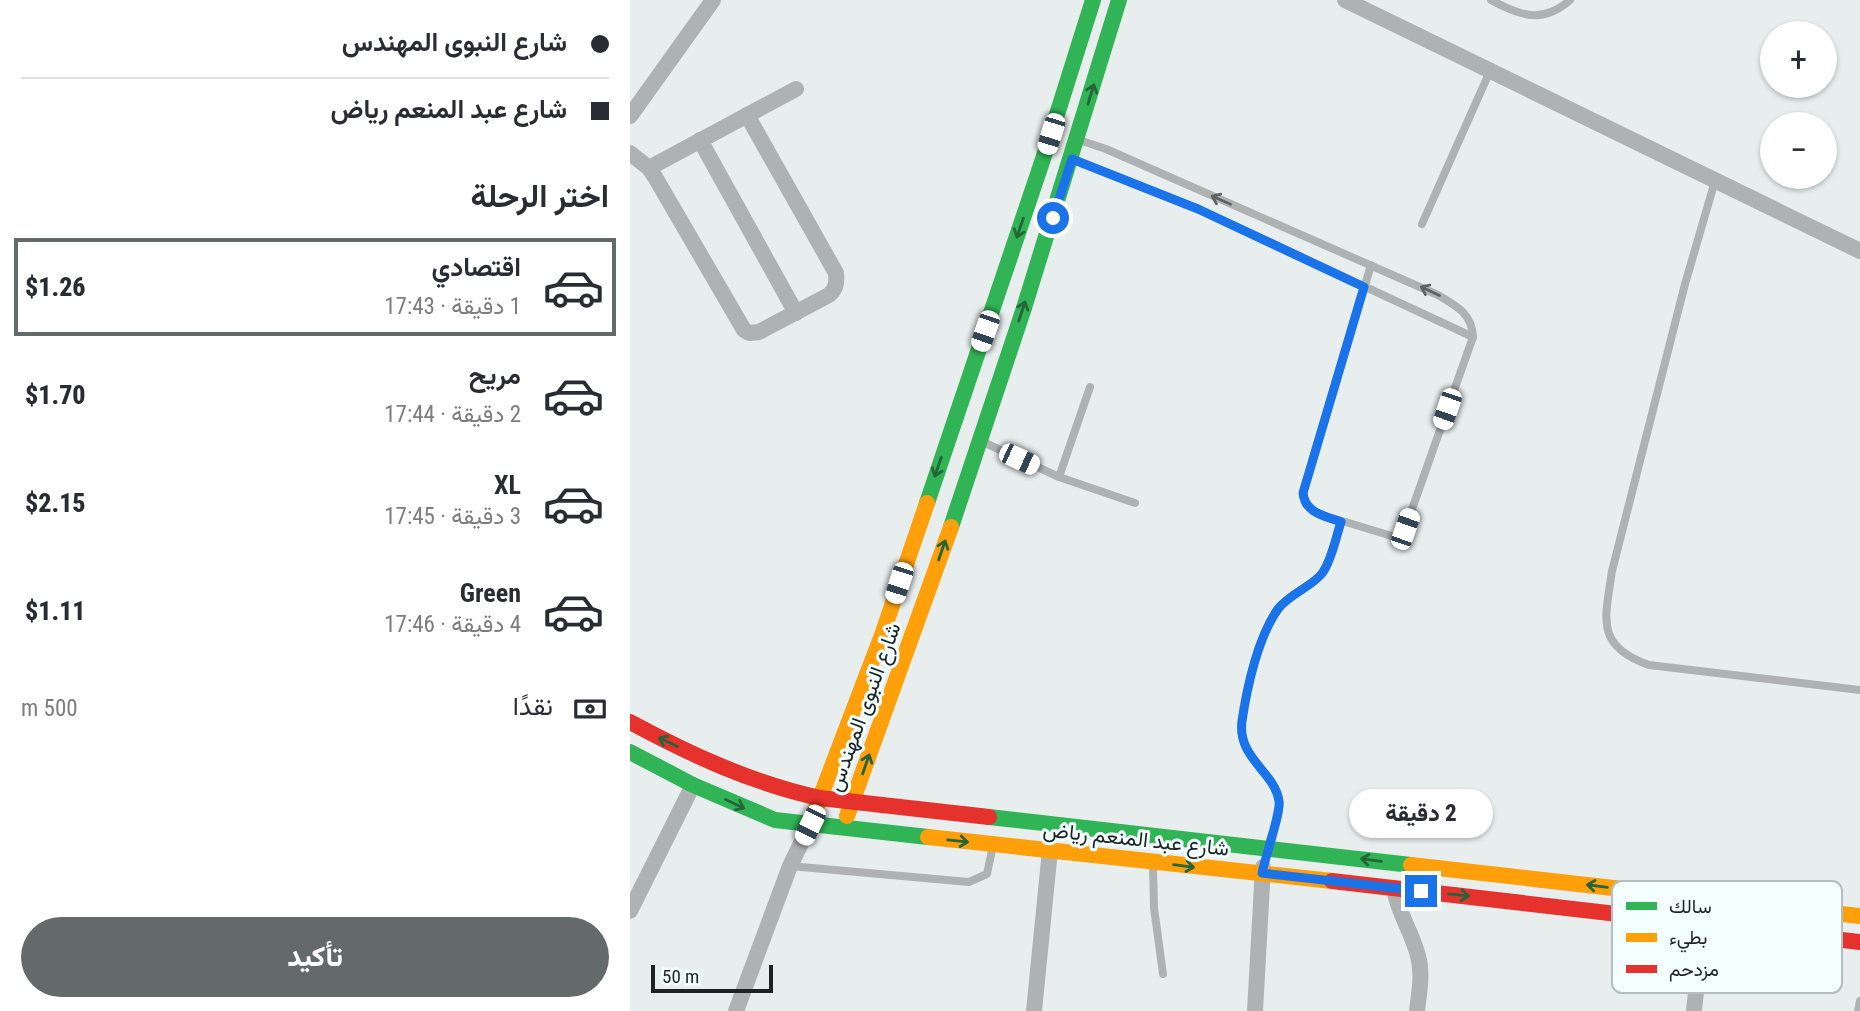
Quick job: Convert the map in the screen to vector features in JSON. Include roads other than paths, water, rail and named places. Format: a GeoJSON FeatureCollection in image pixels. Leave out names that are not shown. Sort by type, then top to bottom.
{"type":"FeatureCollection","features":[{"type":"Feature","properties":{"kind":"main road","name":"شارع النبوى المهندس"},"geometry":{"type":"LineString","coordinates":[[810,825],[882,635],[1043,159],[1093,0]]}},
{"type":"Feature","properties":{"kind":"main road","name":"شارع النبوى المهندس"},"geometry":{"type":"LineString","coordinates":[[843,829],[980,441],[1078,139],[1119,0]]}},
{"type":"Feature","properties":{"kind":"main road"},"geometry":{"type":"LineString","coordinates":[[1075,59],[1099,68]]}},
{"type":"Feature","properties":{"kind":"main road"},"geometry":{"type":"LineString","coordinates":[[1043,159],[1070,164]]}},
{"type":"Feature","properties":{"kind":"main road"},"geometry":{"type":"LineString","coordinates":[[951,428],[980,441]]}},
{"type":"Feature","properties":{"kind":"main road","name":"شارع عبد المنعم رياض"},"geometry":{"type":"LineString","coordinates":[[630,722],[654,736],[760,783],[788,792],[1612,887]]}},
{"type":"Feature","properties":{"kind":"main road","name":"شارع عبد المنعم رياض"},"geometry":{"type":"LineString","coordinates":[[630,752],[693,785],[775,820],[1612,913]]}},
{"type":"Feature","properties":{"kind":"main road"},"geometry":{"type":"LineString","coordinates":[[1153,862],[1155,835]]}},
{"type":"Feature","properties":{"kind":"main road","name":"شارع عبد المنعم رياض"},"geometry":{"type":"LineString","coordinates":[[1842,914],[1860,916]]}},
{"type":"Feature","properties":{"kind":"main road","name":"شارع عبد المنعم رياض"},"geometry":{"type":"LineString","coordinates":[[1842,940],[1860,942]]}},
{"type":"Feature","properties":{"kind":"street"},"geometry":{"type":"LineString","coordinates":[[630,116],[713,0]]}},
{"type":"Feature","properties":{"kind":"street"},"geometry":{"type":"LineString","coordinates":[[1345,0],[1860,251]]}},
{"type":"Feature","properties":{"kind":"street"},"geometry":{"type":"LineString","coordinates":[[649,168],[796,89]]}},
{"type":"Feature","properties":{"kind":"street"},"geometry":{"type":"LineString","coordinates":[[630,153],[649,168],[744,330],[749,333],[759,332],[833,291],[836,286],[836,273],[747,115]]}},
{"type":"Feature","properties":{"kind":"street"},"geometry":{"type":"LineString","coordinates":[[700,141],[796,313]]}},
{"type":"Feature","properties":{"kind":"street"},"geometry":{"type":"LineString","coordinates":[[630,911],[693,785]]}},
{"type":"Feature","properties":{"kind":"street"},"geometry":{"type":"LineString","coordinates":[[736,1011],[790,866],[810,825]]}},
{"type":"Feature","properties":{"kind":"street"},"geometry":{"type":"LineString","coordinates":[[1255,1011],[1262,873],[1267,848]]}},
{"type":"Feature","properties":{"kind":"street"},"geometry":{"type":"LineString","coordinates":[[1034,1011],[1050,850]]}},
{"type":"Feature","properties":{"kind":"street"},"geometry":{"type":"LineString","coordinates":[[1394,889],[1399,912],[1419,959],[1421,970],[1417,1011]]}},
{"type":"Feature","properties":{"kind":"street"},"geometry":{"type":"LineString","coordinates":[[1694,1011],[1696,993]]}},
{"type":"Feature","properties":{"kind":"lane"},"geometry":{"type":"LineString","coordinates":[[1491,0],[1505,8],[1532,16],[1544,16],[1554,13],[1570,0]]}},
{"type":"Feature","properties":{"kind":"lane"},"geometry":{"type":"LineString","coordinates":[[1422,224],[1490,71]]}},
{"type":"Feature","properties":{"kind":"lane"},"geometry":{"type":"LineString","coordinates":[[1078,139],[1371,265],[1438,295],[1457,306],[1470,320],[1473,337],[1403,533],[1395,537],[1341,522],[1310,508],[1303,493],[1371,265]]}},
{"type":"Feature","properties":{"kind":"lane"},"geometry":{"type":"LineString","coordinates":[[1070,164],[1198,209],[1473,337]]}},
{"type":"Feature","properties":{"kind":"lane"},"geometry":{"type":"LineString","coordinates":[[1715,181],[1685,284],[1612,571],[1607,630],[1615,648],[1625,656],[1649,665],[1860,690]]}},
{"type":"Feature","properties":{"kind":"lane"},"geometry":{"type":"LineString","coordinates":[[1241,229],[1246,211]]}},
{"type":"Feature","properties":{"kind":"lane"},"geometry":{"type":"LineString","coordinates":[[1059,477],[1090,387]]}},
{"type":"Feature","properties":{"kind":"lane"},"geometry":{"type":"LineString","coordinates":[[980,441],[1059,477],[1135,503]]}},
{"type":"Feature","properties":{"kind":"lane"},"geometry":{"type":"LineString","coordinates":[[1267,848],[1279,812],[1279,798],[1244,744],[1241,723],[1256,657],[1269,626],[1289,597],[1323,572],[1341,522]]}},
{"type":"Feature","properties":{"kind":"lane"},"geometry":{"type":"LineString","coordinates":[[790,866],[969,882],[986,874],[993,845]]}},
{"type":"Feature","properties":{"kind":"lane"},"geometry":{"type":"LineString","coordinates":[[1153,862],[1154,908],[1163,974]]}},
{"type":"Feature","properties":{"kind":"lane"},"geometry":{"type":"LineString","coordinates":[[1858,1011],[1860,1001]]}}]}
